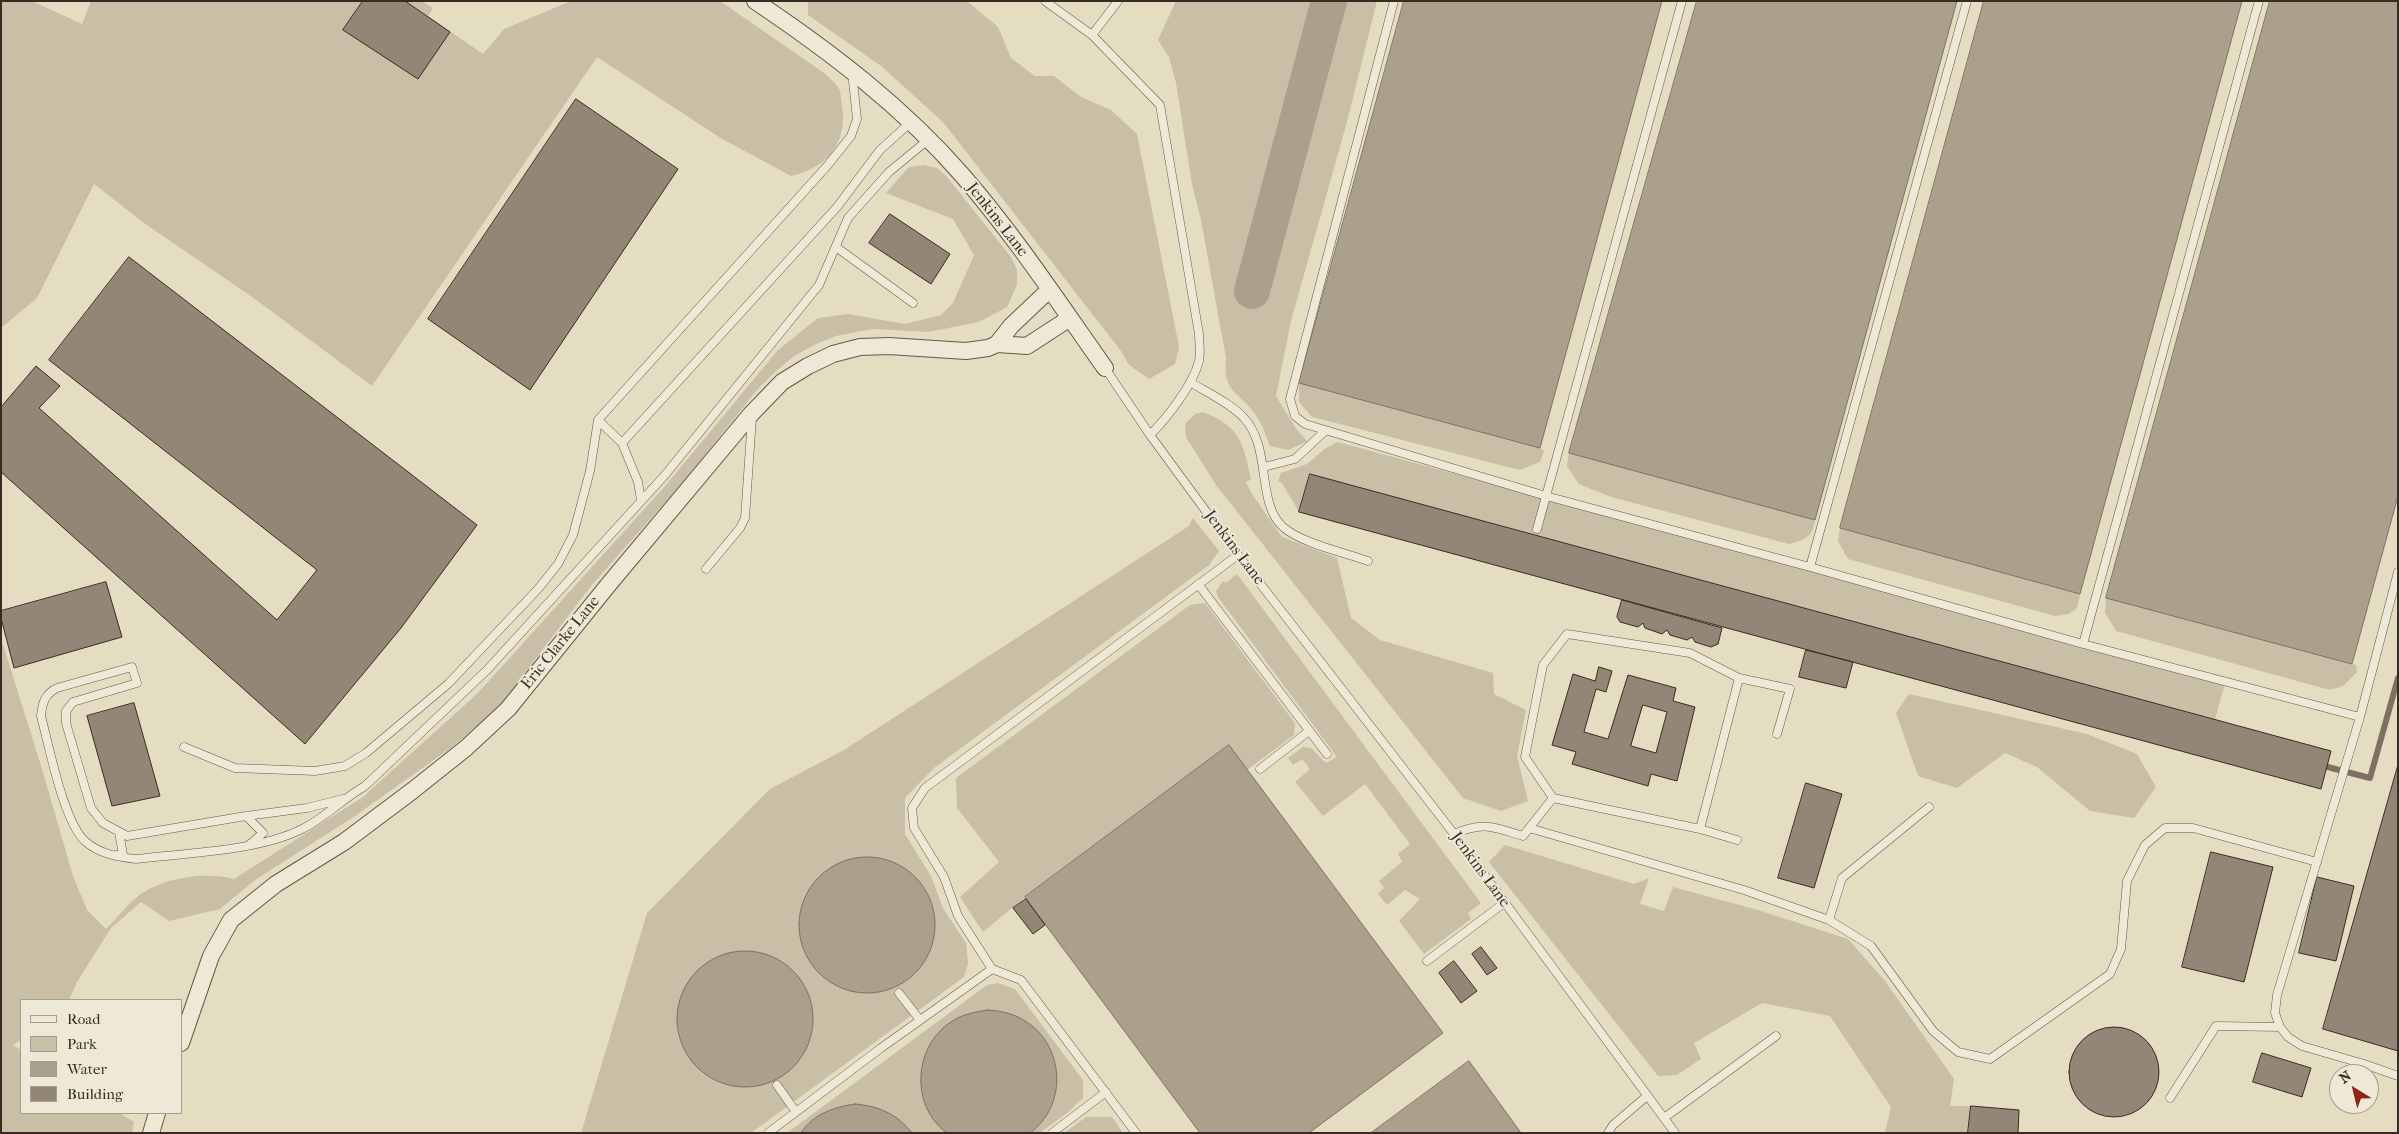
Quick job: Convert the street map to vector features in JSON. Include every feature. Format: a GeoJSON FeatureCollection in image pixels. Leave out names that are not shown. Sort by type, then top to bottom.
{"type":"FeatureCollection","features":[{"type":"Feature","properties":{"kind":"street","name":"Jenkins Lane"},"geometry":{"type":"LineString","coordinates":[[755,1],[818,43],[852,70],[928,139],[962,175],[997,217],[1105,368]]}},
{"type":"Feature","properties":{"kind":"street"},"geometry":{"type":"LineString","coordinates":[[997,344],[1011,326],[1049,290]]}},
{"type":"Feature","properties":{"kind":"street","name":"Eric Clarke Lane"},"geometry":{"type":"LineString","coordinates":[[182,1040],[211,956],[231,920],[276,884],[344,842],[412,791],[466,748],[508,708],[752,413],[782,382],[808,366],[833,354],[860,347],[889,346],[966,351],[988,348],[997,344],[1027,346],[1070,318]]}},
{"type":"Feature","properties":{"kind":"street"},"geometry":{"type":"LineString","coordinates":[[150,1133],[157,1114]]}},
{"type":"Feature","properties":{"kind":"lane"},"geometry":{"type":"LineString","coordinates":[[1045,1],[1092,35],[1160,105],[1199,334],[1199,362],[1190,382],[1167,418],[1150,435]]}},
{"type":"Feature","properties":{"kind":"lane"},"geometry":{"type":"LineString","coordinates":[[1092,35],[1118,1]]}},
{"type":"Feature","properties":{"kind":"lane"},"geometry":{"type":"LineString","coordinates":[[1394,1],[1290,399],[1295,416],[1305,424],[1546,496],[1810,567],[2083,644],[2360,716]]}},
{"type":"Feature","properties":{"kind":"lane"},"geometry":{"type":"LineString","coordinates":[[1537,529],[1682,1]]}},
{"type":"Feature","properties":{"kind":"lane"},"geometry":{"type":"LineString","coordinates":[[1810,567],[1967,1]]}},
{"type":"Feature","properties":{"kind":"lane"},"geometry":{"type":"LineString","coordinates":[[2083,644],[2259,1]]}},
{"type":"Feature","properties":{"kind":"lane"},"geometry":{"type":"LineString","coordinates":[[184,747],[235,768],[315,771],[345,766],[366,753],[448,684],[538,590],[558,564],[573,535],[590,471],[598,420],[828,166],[851,136],[857,120],[852,70]]}},
{"type":"Feature","properties":{"kind":"lane"},"geometry":{"type":"LineString","coordinates":[[622,443],[837,207],[880,150],[911,122]]}},
{"type":"Feature","properties":{"kind":"lane"},"geometry":{"type":"LineString","coordinates":[[343,799],[307,808],[246,816],[128,836],[103,823],[91,808],[66,723],[66,710],[72,702],[137,683],[132,667],[57,688],[49,692],[42,705],[41,716],[73,826],[85,842],[111,855],[136,859],[261,844],[301,830],[322,818],[343,799],[365,786],[487,670],[600,549],[641,500],[665,476],[819,285],[848,218],[890,172],[928,139]]}},
{"type":"Feature","properties":{"kind":"lane"},"geometry":{"type":"LineString","coordinates":[[836,247],[912,303]]}},
{"type":"Feature","properties":{"kind":"lane","name":"Jenkins Lane"},"geometry":{"type":"LineString","coordinates":[[1105,368],[1150,435],[1238,555],[1454,834],[1675,1133]]}},
{"type":"Feature","properties":{"kind":"lane"},"geometry":{"type":"LineString","coordinates":[[1190,382],[1245,418],[1258,444],[1264,467],[1265,490],[1270,507],[1282,526],[1300,537],[1368,561]]}},
{"type":"Feature","properties":{"kind":"lane"},"geometry":{"type":"LineString","coordinates":[[706,569],[740,528],[745,518],[752,413]]}},
{"type":"Feature","properties":{"kind":"lane"},"geometry":{"type":"LineString","coordinates":[[598,420],[622,443],[638,482],[641,500]]}},
{"type":"Feature","properties":{"kind":"lane"},"geometry":{"type":"LineString","coordinates":[[1264,467],[1295,459],[1325,431]]}},
{"type":"Feature","properties":{"kind":"lane"},"geometry":{"type":"LineString","coordinates":[[1136,1133],[1021,980],[992,969],[958,916],[944,877],[914,828],[912,808],[925,788],[1238,555]]}},
{"type":"Feature","properties":{"kind":"lane"},"geometry":{"type":"LineString","coordinates":[[2398,572],[2360,716],[2277,995],[2275,1013],[2280,1027],[2288,1037],[2302,1046],[2398,1076]]}},
{"type":"Feature","properties":{"kind":"lane"},"geometry":{"type":"LineString","coordinates":[[1198,584],[1327,754]]}},
{"type":"Feature","properties":{"kind":"lane"},"geometry":{"type":"LineString","coordinates":[[1737,840],[1700,829],[1553,798],[1525,757],[1543,665],[1567,634],[1690,653],[1739,678],[1790,689],[1777,734]]}},
{"type":"Feature","properties":{"kind":"lane"},"geometry":{"type":"LineString","coordinates":[[1700,829],[1739,678]]}},
{"type":"Feature","properties":{"kind":"lane"},"geometry":{"type":"LineString","coordinates":[[1260,769],[1309,731]]}},
{"type":"Feature","properties":{"kind":"lane"},"geometry":{"type":"LineString","coordinates":[[1454,834],[1466,828],[1486,824],[1523,836],[1553,798]]}},
{"type":"Feature","properties":{"kind":"lane"},"geometry":{"type":"LineString","coordinates":[[1829,920],[1842,878],[1929,807]]}},
{"type":"Feature","properties":{"kind":"lane"},"geometry":{"type":"LineString","coordinates":[[246,816],[263,833],[249,845]]}},
{"type":"Feature","properties":{"kind":"lane"},"geometry":{"type":"LineString","coordinates":[[1529,828],[1744,890],[1829,920],[1870,946],[1933,1031],[1958,1052],[1990,1059],[2110,974],[2121,949],[2127,881],[2145,845],[2164,828],[2193,828],[2317,862]]}},
{"type":"Feature","properties":{"kind":"lane"},"geometry":{"type":"LineString","coordinates":[[111,855],[123,855],[119,832]]}},
{"type":"Feature","properties":{"kind":"lane"},"geometry":{"type":"LineString","coordinates":[[1427,961],[1504,903]]}},
{"type":"Feature","properties":{"kind":"lane"},"geometry":{"type":"LineString","coordinates":[[768,1133],[992,969]]}},
{"type":"Feature","properties":{"kind":"lane"},"geometry":{"type":"LineString","coordinates":[[899,993],[920,1020]]}},
{"type":"Feature","properties":{"kind":"lane"},"geometry":{"type":"LineString","coordinates":[[2170,1098],[2216,1026],[2280,1027]]}},
{"type":"Feature","properties":{"kind":"lane"},"geometry":{"type":"LineString","coordinates":[[1664,1118],[1776,1036]]}},
{"type":"Feature","properties":{"kind":"lane"},"geometry":{"type":"LineString","coordinates":[[776,1085],[796,1112]]}},
{"type":"Feature","properties":{"kind":"lane"},"geometry":{"type":"LineString","coordinates":[[1052,1133],[1106,1092]]}},
{"type":"Feature","properties":{"kind":"lane"},"geometry":{"type":"LineString","coordinates":[[1608,1133],[1613,1124],[1647,1096]]}},
{"type":"Feature","properties":{"kind":"green space"},"geometry":{"type":"Polygon","coordinates":[[[1,1],[32,1],[82,24],[91,1],[422,1],[433,8],[428,16],[483,54],[504,29],[571,1],[720,1],[824,73],[835,83],[841,96],[842,131],[838,142],[825,160],[815,167],[791,176],[719,137],[597,57],[372,386],[255,299],[144,223],[94,184],[37,298],[1,328],[1,1]]]}},
{"type":"Feature","properties":{"kind":"green space"},"geometry":{"type":"Polygon","coordinates":[[[808,1],[967,1],[998,27],[1011,58],[1035,76],[1054,76],[1081,97],[1111,110],[1137,134],[1179,347],[1175,364],[1149,379],[1129,365],[1121,351],[943,122],[881,66],[808,15],[808,1]]]}},
{"type":"Feature","properties":{"kind":"green space"},"geometry":{"type":"Polygon","coordinates":[[[1176,1],[1377,1],[1348,118],[1291,321],[1276,396],[1297,430],[1307,441],[1289,450],[1270,446],[1259,420],[1234,392],[1227,379],[1226,358],[1201,220],[1192,184],[1176,83],[1169,57],[1158,40],[1176,1]]]}},
{"type":"Feature","properties":{"kind":"green space"},"geometry":{"type":"Polygon","coordinates":[[[924,165],[937,168],[947,177],[1011,257],[1017,270],[1017,285],[1007,307],[979,322],[928,332],[874,329],[836,336],[794,356],[758,389],[683,482],[591,586],[499,707],[452,747],[355,816],[255,880],[220,909],[169,921],[141,902],[111,928],[77,982],[69,999],[20,999],[20,1041],[13,1045],[20,1049],[20,1114],[122,1114],[134,1122],[132,1133],[1,1133],[1,638],[73,876],[87,910],[106,929],[136,898],[157,885],[196,876],[234,879],[363,797],[478,693],[666,485],[778,350],[818,318],[848,314],[905,324],[941,315],[953,303],[974,255],[953,219],[886,193],[909,167],[924,165]]]}},
{"type":"Feature","properties":{"kind":"green space"},"geometry":{"type":"Polygon","coordinates":[[[1299,383],[1540,448],[1544,451],[1540,462],[1520,470],[1312,417],[1299,402],[1299,383]]]}},
{"type":"Feature","properties":{"kind":"green space"},"geometry":{"type":"Polygon","coordinates":[[[1203,412],[1216,418],[1233,430],[1242,446],[1251,479],[1246,482],[1252,494],[1282,537],[1337,558],[1351,618],[1380,640],[1493,673],[1494,694],[1526,710],[1517,756],[1528,801],[1501,811],[1463,798],[1216,485],[1186,437],[1185,424],[1195,414],[1203,412]]]}},
{"type":"Feature","properties":{"kind":"green space"},"geometry":{"type":"Polygon","coordinates":[[[1338,442],[2225,684],[2215,719],[1310,474],[1299,512],[1282,483],[1278,481],[1281,473],[1307,464],[1326,448],[1338,442]]]}},
{"type":"Feature","properties":{"kind":"green space"},"geometry":{"type":"Polygon","coordinates":[[[1569,453],[1815,520],[1814,526],[1807,537],[1789,544],[1611,497],[1579,484],[1567,466],[1569,453]]]}},
{"type":"Feature","properties":{"kind":"green space"},"geometry":{"type":"Polygon","coordinates":[[[1193,518],[1219,551],[1209,565],[934,768],[905,798],[905,834],[931,876],[943,908],[966,943],[968,964],[964,977],[751,1133],[581,1133],[647,913],[770,789],[844,750],[1189,526],[1193,518]]]}},
{"type":"Feature","properties":{"kind":"green space"},"geometry":{"type":"Polygon","coordinates":[[[1840,528],[2080,594],[2077,608],[2069,614],[2055,616],[1848,559],[1838,541],[1840,528]]]}},
{"type":"Feature","properties":{"kind":"green space"},"geometry":{"type":"Polygon","coordinates":[[[1237,574],[1481,903],[1468,913],[1471,919],[1424,954],[1399,921],[1420,899],[1405,890],[1387,905],[1378,894],[1384,888],[1379,881],[1402,862],[1398,854],[1410,844],[1365,784],[1323,816],[1295,782],[1310,769],[1302,759],[1293,765],[1288,758],[1303,747],[1311,748],[1326,763],[1337,757],[1218,597],[1216,591],[1223,581],[1226,583],[1237,574]]]}},
{"type":"Feature","properties":{"kind":"green space"},"geometry":{"type":"Polygon","coordinates":[[[2106,598],[2356,665],[2357,672],[2343,686],[2330,690],[2116,631],[2105,613],[2106,598]]]}},
{"type":"Feature","properties":{"kind":"green space"},"geometry":{"type":"Polygon","coordinates":[[[1205,603],[1295,723],[1294,735],[1247,770],[1229,746],[1025,897],[983,932],[960,897],[999,862],[957,808],[956,778],[1190,605],[1205,603]]]}},
{"type":"Feature","properties":{"kind":"green space"},"geometry":{"type":"Polygon","coordinates":[[[1909,694],[2087,734],[2137,754],[2156,787],[2134,818],[2090,811],[2037,767],[2005,753],[1957,788],[1918,776],[1896,713],[1909,694]]]}},
{"type":"Feature","properties":{"kind":"green space"},"geometry":{"type":"Polygon","coordinates":[[[1505,845],[1634,884],[1649,878],[1640,904],[1664,911],[1673,887],[1758,910],[1848,939],[1885,981],[1954,1079],[1950,1106],[1971,1106],[1968,1133],[1885,1133],[1891,1107],[1830,1016],[1762,1003],[1694,1043],[1701,1059],[1677,1075],[1658,1076],[1489,862],[1505,845]]]}},
{"type":"Feature","properties":{"kind":"green space"},"geometry":{"type":"Polygon","coordinates":[[[998,983],[1015,989],[1083,1080],[1083,1098],[1067,1113],[1040,1133],[787,1133],[987,985],[998,983]]]}},
{"type":"Feature","properties":{"kind":"green space"},"geometry":{"type":"Polygon","coordinates":[[[1086,1117],[1112,1117],[1123,1133],[1064,1133],[1086,1117]]]}},
{"type":"Feature","properties":{"kind":"water"},"geometry":{"type":"Polygon","coordinates":[[[1404,1],[1662,1],[1540,448],[1299,383],[1404,1]]]}},
{"type":"Feature","properties":{"kind":"water"},"geometry":{"type":"Polygon","coordinates":[[[1697,1],[1957,1],[1815,520],[1569,453],[1697,1]]]}},
{"type":"Feature","properties":{"kind":"water"},"geometry":{"type":"Polygon","coordinates":[[[1984,1],[2242,1],[2080,594],[1840,528],[1984,1]]]}},
{"type":"Feature","properties":{"kind":"water"},"geometry":{"type":"Polygon","coordinates":[[[2270,1],[2398,1],[2398,496],[2352,664],[2106,598],[2270,1]]]}},
{"type":"Feature","properties":{"kind":"water"},"geometry":{"type":"Polygon","coordinates":[[[1229,745],[1443,1033],[1309,1133],[1200,1133],[1025,897],[1229,745]]]}},
{"type":"Feature","properties":{"kind":"water"},"geometry":{"type":"Polygon","coordinates":[[[867,857],[893,862],[905,868],[915,877],[924,887],[930,899],[935,925],[930,951],[924,963],[915,973],[905,982],[893,988],[867,993],[841,988],[829,982],[819,973],[810,963],[804,951],[799,925],[804,899],[810,887],[819,877],[829,868],[841,862],[867,857]]]}},
{"type":"Feature","properties":{"kind":"water"},"geometry":{"type":"Polygon","coordinates":[[[745,951],[771,956],[783,962],[793,971],[802,981],[808,993],[813,1019],[808,1045],[802,1057],[793,1067],[783,1076],[771,1082],[745,1087],[719,1082],[707,1076],[697,1067],[688,1057],[682,1045],[677,1019],[682,993],[688,981],[697,971],[707,962],[719,956],[745,951]]]}},
{"type":"Feature","properties":{"kind":"water"},"geometry":{"type":"Polygon","coordinates":[[[988,1010],[1019,1017],[1028,1023],[1040,1034],[1049,1047],[1055,1062],[1057,1077],[1055,1093],[1050,1108],[1042,1122],[1030,1133],[947,1133],[935,1122],[927,1109],[922,1094],[921,1078],[928,1048],[936,1035],[957,1018],[988,1010]]]}},
{"type":"Feature","properties":{"kind":"water"},"geometry":{"type":"Polygon","coordinates":[[[1469,1061],[1521,1133],[1371,1133],[1469,1061]]]}},
{"type":"Feature","properties":{"kind":"water"},"geometry":{"type":"Polygon","coordinates":[[[855,1104],[887,1112],[906,1126],[912,1133],[801,1133],[818,1116],[839,1107],[855,1104]]]}},
{"type":"Feature","properties":{"kind":"building"},"geometry":{"type":"Polygon","coordinates":[[[363,1],[405,1],[450,32],[418,79],[343,30],[363,1]]]}},
{"type":"Feature","properties":{"kind":"building"},"geometry":{"type":"Polygon","coordinates":[[[576,99],[678,169],[530,390],[428,319],[576,99]]]}},
{"type":"Feature","properties":{"kind":"building"},"geometry":{"type":"Polygon","coordinates":[[[890,214],[950,254],[931,284],[869,243],[890,214]]]}},
{"type":"Feature","properties":{"kind":"building"},"geometry":{"type":"Polygon","coordinates":[[[129,257],[477,525],[401,628],[305,744],[1,472],[1,407],[36,366],[60,386],[39,408],[277,620],[317,570],[49,360],[129,257]]]}},
{"type":"Feature","properties":{"kind":"building"},"geometry":{"type":"Polygon","coordinates":[[[1310,474],[2331,751],[2321,789],[1299,512],[1310,474]]]}},
{"type":"Feature","properties":{"kind":"building"},"geometry":{"type":"Polygon","coordinates":[[[106,582],[122,637],[14,668],[1,618],[1,611],[106,582]]]}},
{"type":"Feature","properties":{"kind":"building"},"geometry":{"type":"Polygon","coordinates":[[[1622,600],[1722,628],[1718,644],[1711,647],[1695,642],[1692,637],[1687,640],[1670,635],[1667,630],[1662,634],[1645,628],[1643,623],[1638,627],[1620,622],[1617,617],[1622,600]]]}},
{"type":"Feature","properties":{"kind":"building"},"geometry":{"type":"Polygon","coordinates":[[[1806,650],[1853,662],[1846,688],[1799,677],[1806,650]]]}},
{"type":"Feature","properties":{"kind":"building"},"geometry":{"type":"Polygon","coordinates":[[[1599,667],[1612,671],[1606,692],[1596,689],[1584,732],[1608,739],[1628,675],[1676,688],[1673,701],[1695,707],[1677,781],[1651,774],[1648,786],[1572,764],[1576,752],[1552,745],[1573,674],[1595,681],[1599,667]],[[1643,705],[1631,746],[1656,753],[1667,712],[1643,705]]]}},
{"type":"Feature","properties":{"kind":"building"},"geometry":{"type":"Polygon","coordinates":[[[134,703],[160,796],[112,806],[87,716],[134,703]]]}},
{"type":"Feature","properties":{"kind":"building"},"geometry":{"type":"Polygon","coordinates":[[[2398,765],[2398,1051],[2323,1029],[2398,765]]]}},
{"type":"Feature","properties":{"kind":"building"},"geometry":{"type":"Polygon","coordinates":[[[1806,783],[1842,794],[1814,888],[1778,878],[1806,783]]]}},
{"type":"Feature","properties":{"kind":"building"},"geometry":{"type":"Polygon","coordinates":[[[2211,852],[2273,867],[2244,982],[2182,967],[2211,852]]]}},
{"type":"Feature","properties":{"kind":"building"},"geometry":{"type":"Polygon","coordinates":[[[2317,877],[2354,886],[2336,961],[2299,953],[2317,877]]]}},
{"type":"Feature","properties":{"kind":"building"},"geometry":{"type":"Polygon","coordinates":[[[1026,899],[1045,925],[1033,934],[1013,908],[1026,899]]]}},
{"type":"Feature","properties":{"kind":"building"},"geometry":{"type":"Polygon","coordinates":[[[1481,947],[1497,968],[1487,975],[1472,954],[1481,947]]]}},
{"type":"Feature","properties":{"kind":"building"},"geometry":{"type":"Polygon","coordinates":[[[1454,961],[1477,991],[1461,1003],[1439,973],[1454,961]]]}},
{"type":"Feature","properties":{"kind":"building"},"geometry":{"type":"Polygon","coordinates":[[[2114,1027],[2131,1031],[2146,1040],[2155,1055],[2159,1072],[2155,1089],[2146,1104],[2131,1113],[2114,1117],[2097,1113],[2082,1104],[2073,1089],[2069,1072],[2073,1055],[2082,1040],[2097,1031],[2114,1027]]]}},
{"type":"Feature","properties":{"kind":"building"},"geometry":{"type":"Polygon","coordinates":[[[2262,1053],[2311,1068],[2302,1097],[2253,1082],[2262,1053]]]}},
{"type":"Feature","properties":{"kind":"building"},"geometry":{"type":"Polygon","coordinates":[[[1971,1106],[2019,1110],[2018,1133],[1968,1133],[1971,1106]]]}},
{"type":"Feature","properties":{"kind":"waterway"},"geometry":{"type":"LineString","coordinates":[[1252,291],[1329,1]]}},
{"type":"Feature","properties":{"kind":"waterway"},"geometry":{"type":"LineString","coordinates":[[2320,765],[2370,778],[2398,678]]}}]}
